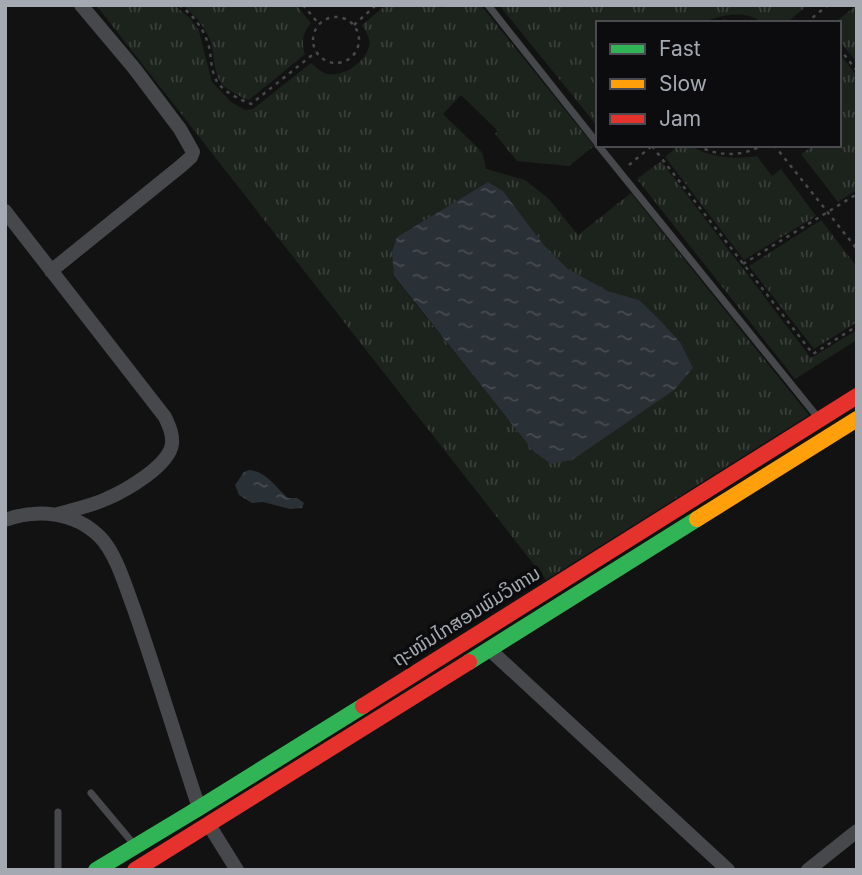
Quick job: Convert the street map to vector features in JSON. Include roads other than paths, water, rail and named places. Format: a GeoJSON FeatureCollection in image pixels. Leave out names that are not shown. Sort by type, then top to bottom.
{"type":"FeatureCollection","features":[{"type":"Feature","properties":{"kind":"highway","name":"ຖະໜົນໄກສອນພົມວິຫານ"},"geometry":{"type":"LineString","coordinates":[[96,870],[857,396]]}},
{"type":"Feature","properties":{"kind":"highway"},"geometry":{"type":"LineString","coordinates":[[141,866],[857,419]]}},
{"type":"Feature","properties":{"kind":"street"},"geometry":{"type":"LineString","coordinates":[[51,271],[181,166],[193,152],[180,129],[149,88],[81,5]]}},
{"type":"Feature","properties":{"kind":"street"},"geometry":{"type":"LineString","coordinates":[[5,211],[165,418],[172,433],[170,452],[164,460],[118,493],[58,514],[31,513],[5,520]]}},
{"type":"Feature","properties":{"kind":"street"},"geometry":{"type":"LineString","coordinates":[[58,514],[92,530],[111,552],[143,635],[199,808]]}},
{"type":"Feature","properties":{"kind":"street"},"geometry":{"type":"LineString","coordinates":[[489,649],[728,870]]}},
{"type":"Feature","properties":{"kind":"street"},"geometry":{"type":"LineString","coordinates":[[209,825],[237,870]]}},
{"type":"Feature","properties":{"kind":"street"},"geometry":{"type":"LineString","coordinates":[[808,870],[857,831]]}},
{"type":"Feature","properties":{"kind":"lane"},"geometry":{"type":"LineString","coordinates":[[488,5],[596,142]]}},
{"type":"Feature","properties":{"kind":"lane"},"geometry":{"type":"LineString","coordinates":[[600,147],[818,418]]}},
{"type":"Feature","properties":{"kind":"lane"},"geometry":{"type":"LineString","coordinates":[[91,793],[135,845],[141,866]]}},
{"type":"Feature","properties":{"kind":"lane"},"geometry":{"type":"LineString","coordinates":[[58,812],[58,870]]}},
{"type":"Feature","properties":{"kind":"water"},"geometry":{"type":"Polygon","coordinates":[[[488,182],[503,191],[543,244],[568,269],[608,291],[639,300],[680,342],[693,368],[674,390],[572,460],[551,464],[534,452],[394,276],[392,252],[397,237],[488,182]]]}},
{"type":"Feature","properties":{"kind":"water"},"geometry":{"type":"Polygon","coordinates":[[[249,470],[261,473],[288,498],[297,498],[304,503],[302,508],[290,509],[263,502],[252,503],[239,495],[235,485],[244,472],[249,470]]]}}]}
